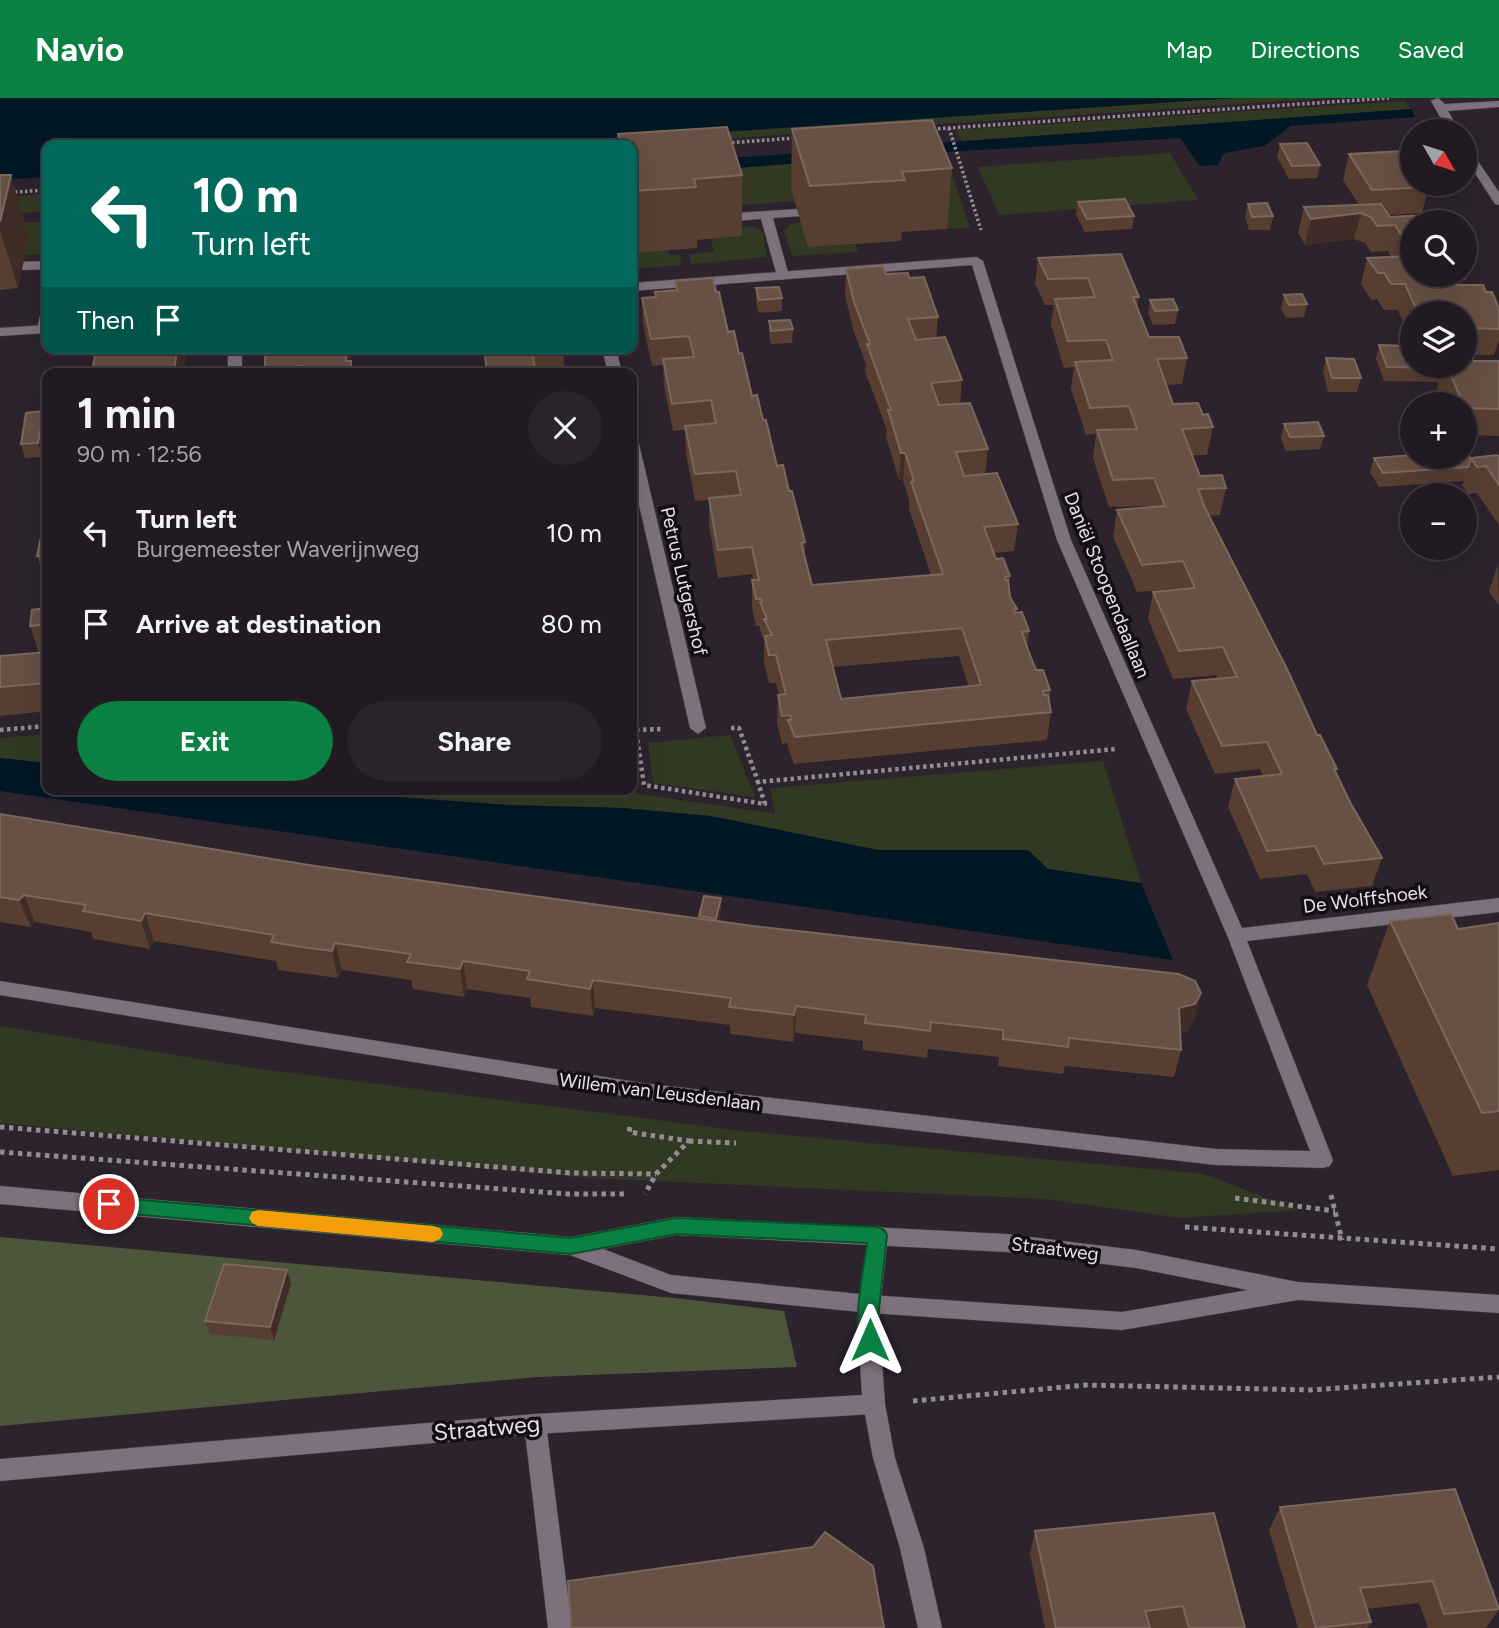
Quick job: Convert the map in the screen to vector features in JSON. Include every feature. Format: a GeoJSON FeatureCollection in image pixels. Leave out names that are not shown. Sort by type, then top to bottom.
{"type":"FeatureCollection","features":[{"type":"Feature","properties":{"kind":"street"},"geometry":{"type":"LineString","coordinates":[[1438,103],[1499,104]]}},
{"type":"Feature","properties":{"kind":"street"},"geometry":{"type":"LineString","coordinates":[[1438,103],[1447,119]]}},
{"type":"Feature","properties":{"kind":"street"},"geometry":{"type":"LineString","coordinates":[[1477,168],[1499,201]]}},
{"type":"Feature","properties":{"kind":"street"},"geometry":{"type":"LineString","coordinates":[[736,217],[798,213]]}},
{"type":"Feature","properties":{"kind":"street"},"geometry":{"type":"LineString","coordinates":[[766,215],[783,276]]}},
{"type":"Feature","properties":{"kind":"street"},"geometry":{"type":"LineString","coordinates":[[637,287],[976,261]]}},
{"type":"Feature","properties":{"kind":"street","name":"Daniël Stoopendaallaan"},"geometry":{"type":"LineString","coordinates":[[976,261],[1064,540],[1236,935],[1324,1160]]}},
{"type":"Feature","properties":{"kind":"street"},"geometry":{"type":"LineString","coordinates":[[23,266],[42,265]]}},
{"type":"Feature","properties":{"kind":"street"},"geometry":{"type":"LineString","coordinates":[[0,332],[42,329]]}},
{"type":"Feature","properties":{"kind":"street","name":"Petrus Lutgershof"},"geometry":{"type":"LineString","coordinates":[[637,466],[698,728]]}},
{"type":"Feature","properties":{"kind":"street","name":"De Wolffshoek"},"geometry":{"type":"LineString","coordinates":[[1236,935],[1499,905]]}},
{"type":"Feature","properties":{"kind":"street","name":"Willem van Leusdenlaan"},"geometry":{"type":"LineString","coordinates":[[0,988],[642,1091],[1216,1157],[1324,1160]]}},
{"type":"Feature","properties":{"kind":"street"},"geometry":{"type":"LineString","coordinates":[[0,1195],[571,1246]]}},
{"type":"Feature","properties":{"kind":"street","name":"Straatweg"},"geometry":{"type":"LineString","coordinates":[[571,1246],[676,1226],[878,1235],[1006,1243],[1136,1259],[1298,1292],[1499,1304]]}},
{"type":"Feature","properties":{"kind":"street"},"geometry":{"type":"LineString","coordinates":[[878,1235],[868,1318],[874,1404],[884,1458],[912,1548],[930,1628]]}},
{"type":"Feature","properties":{"kind":"street","name":"Straatweg"},"geometry":{"type":"LineString","coordinates":[[571,1246],[671,1284],[870,1304],[1122,1321],[1298,1292]]}},
{"type":"Feature","properties":{"kind":"street","name":"Straatweg"},"geometry":{"type":"LineString","coordinates":[[0,1471],[535,1424],[874,1404]]}},
{"type":"Feature","properties":{"kind":"street"},"geometry":{"type":"LineString","coordinates":[[535,1424],[560,1628]]}},
{"type":"Feature","properties":{"kind":"path"},"geometry":{"type":"LineString","coordinates":[[921,130],[1390,98]]}},
{"type":"Feature","properties":{"kind":"path"},"geometry":{"type":"LineString","coordinates":[[949,128],[987,248],[976,261]]}},
{"type":"Feature","properties":{"kind":"path"},"geometry":{"type":"LineString","coordinates":[[714,144],[797,138]]}},
{"type":"Feature","properties":{"kind":"path"},"geometry":{"type":"LineString","coordinates":[[0,193],[42,190]]}},
{"type":"Feature","properties":{"kind":"path"},"geometry":{"type":"LineString","coordinates":[[0,730],[42,726]]}},
{"type":"Feature","properties":{"kind":"path"},"geometry":{"type":"LineString","coordinates":[[637,737],[644,785],[765,804],[758,782],[1152,746]]}},
{"type":"Feature","properties":{"kind":"path"},"geometry":{"type":"LineString","coordinates":[[0,1152],[569,1194],[645,1195],[656,1174],[689,1141],[629,1132],[642,1091]]}},
{"type":"Feature","properties":{"kind":"path"},"geometry":{"type":"LineString","coordinates":[[0,1127],[571,1173],[656,1174]]}},
{"type":"Feature","properties":{"kind":"path"},"geometry":{"type":"LineString","coordinates":[[1324,1160],[1342,1240]]}},
{"type":"Feature","properties":{"kind":"path"},"geometry":{"type":"LineString","coordinates":[[874,1404],[1086,1385],[1310,1390],[1499,1377]]}},
{"type":"Feature","properties":{"kind":"green space"},"geometry":{"type":"Polygon","coordinates":[[[1233,98],[1328,98],[637,145],[637,140],[601,140],[1233,98]]]}},
{"type":"Feature","properties":{"kind":"green space"},"geometry":{"type":"Polygon","coordinates":[[[1405,101],[1411,109],[962,141],[955,130],[1405,101]]]}},
{"type":"Feature","properties":{"kind":"green space"},"geometry":{"type":"Polygon","coordinates":[[[945,152],[970,228],[947,229],[794,201],[733,206],[637,176],[945,152]]]}},
{"type":"Feature","properties":{"kind":"green space"},"geometry":{"type":"Polygon","coordinates":[[[1170,153],[1198,200],[999,215],[978,167],[1170,153]]]}},
{"type":"Feature","properties":{"kind":"green space"},"geometry":{"type":"Polygon","coordinates":[[[42,194],[42,211],[0,215],[0,197],[42,194]]]}},
{"type":"Feature","properties":{"kind":"green space"},"geometry":{"type":"Polygon","coordinates":[[[42,221],[42,253],[25,255],[28,236],[0,225],[42,221]]]}},
{"type":"Feature","properties":{"kind":"green space"},"geometry":{"type":"Polygon","coordinates":[[[801,222],[808,247],[855,244],[858,252],[792,256],[784,231],[791,224],[801,222]]]}},
{"type":"Feature","properties":{"kind":"green space"},"geometry":{"type":"Polygon","coordinates":[[[739,226],[753,227],[763,232],[767,257],[691,264],[689,254],[714,252],[711,239],[741,236],[739,226]]]}},
{"type":"Feature","properties":{"kind":"green space"},"geometry":{"type":"Polygon","coordinates":[[[668,250],[670,255],[680,255],[681,265],[637,269],[637,253],[668,250]]]}},
{"type":"Feature","properties":{"kind":"green space"},"geometry":{"type":"Polygon","coordinates":[[[42,734],[42,762],[0,758],[0,738],[42,734]]]}},
{"type":"Feature","properties":{"kind":"green space"},"geometry":{"type":"Polygon","coordinates":[[[730,735],[755,797],[653,783],[648,743],[730,735]]]}},
{"type":"Feature","properties":{"kind":"green space"},"geometry":{"type":"Polygon","coordinates":[[[1103,761],[1141,883],[1048,869],[1028,850],[878,850],[711,816],[622,808],[508,805],[370,795],[637,794],[775,814],[770,788],[1103,761]]]}},
{"type":"Feature","properties":{"kind":"green space"},"geometry":{"type":"Polygon","coordinates":[[[0,1026],[253,1068],[742,1131],[1204,1174],[1298,1210],[1181,1218],[1044,1199],[588,1178],[0,1123],[0,1026]]]}},
{"type":"Feature","properties":{"kind":"green space"},"geometry":{"type":"Polygon","coordinates":[[[0,1237],[675,1298],[784,1311],[797,1367],[537,1377],[0,1426],[0,1237]]]}},
{"type":"Feature","properties":{"kind":"water"},"geometry":{"type":"Polygon","coordinates":[[[0,98],[1233,98],[601,140],[42,140],[42,177],[0,180],[0,98]]]}},
{"type":"Feature","properties":{"kind":"water"},"geometry":{"type":"Polygon","coordinates":[[[1411,109],[1415,117],[1291,126],[1264,146],[1224,153],[1218,165],[1200,166],[1180,138],[945,152],[637,176],[637,165],[1411,109]]]}},
{"type":"Feature","properties":{"kind":"water"},"geometry":{"type":"Polygon","coordinates":[[[0,758],[42,762],[42,795],[370,795],[508,805],[622,808],[711,816],[878,850],[1028,850],[1048,869],[1141,883],[1173,960],[0,791],[0,758]]]}},
{"type":"Feature","properties":{"kind":"building"},"geometry":{"type":"Polygon","coordinates":[[[932,120],[952,168],[902,172],[905,180],[810,186],[792,129],[932,120]]]}},
{"type":"Feature","properties":{"kind":"building"},"geometry":{"type":"Polygon","coordinates":[[[727,127],[742,175],[694,179],[696,187],[637,191],[637,140],[619,140],[618,134],[727,127]]]}},
{"type":"Feature","properties":{"kind":"building"},"geometry":{"type":"Polygon","coordinates":[[[1307,143],[1320,165],[1292,166],[1280,144],[1307,143]]]}},
{"type":"Feature","properties":{"kind":"building"},"geometry":{"type":"Polygon","coordinates":[[[1400,151],[1400,189],[1372,190],[1349,154],[1400,151]]]}},
{"type":"Feature","properties":{"kind":"building"},"geometry":{"type":"Polygon","coordinates":[[[0,175],[11,175],[0,222],[0,175]]]}},
{"type":"Feature","properties":{"kind":"building"},"geometry":{"type":"Polygon","coordinates":[[[1125,199],[1134,216],[1087,219],[1078,202],[1125,199]]]}},
{"type":"Feature","properties":{"kind":"building"},"geometry":{"type":"Polygon","coordinates":[[[1267,203],[1273,216],[1252,217],[1248,204],[1267,203]]]}},
{"type":"Feature","properties":{"kind":"building"},"geometry":{"type":"Polygon","coordinates":[[[1381,204],[1390,217],[1400,216],[1400,233],[1395,225],[1377,226],[1371,217],[1361,213],[1311,219],[1304,207],[1381,204]]]}},
{"type":"Feature","properties":{"kind":"building"},"geometry":{"type":"Polygon","coordinates":[[[1121,254],[1139,297],[1133,297],[1149,337],[1179,337],[1187,358],[1157,359],[1173,404],[1198,403],[1203,415],[1208,414],[1213,427],[1182,429],[1200,476],[1222,475],[1226,488],[1198,489],[1205,508],[1288,671],[1317,735],[1320,735],[1337,769],[1334,769],[1351,804],[1382,858],[1324,864],[1315,846],[1267,851],[1235,779],[1282,774],[1267,742],[1222,746],[1192,681],[1237,677],[1223,647],[1179,651],[1153,592],[1195,588],[1183,561],[1142,565],[1117,510],[1165,506],[1154,478],[1113,480],[1097,430],[1137,429],[1129,406],[1090,408],[1075,362],[1113,360],[1106,340],[1068,341],[1055,299],[1095,297],[1088,278],[1048,279],[1038,258],[1121,254]]]}},
{"type":"Feature","properties":{"kind":"building"},"geometry":{"type":"Polygon","coordinates":[[[1400,257],[1400,284],[1391,284],[1384,273],[1378,273],[1367,258],[1400,257]]]}},
{"type":"Feature","properties":{"kind":"building"},"geometry":{"type":"Polygon","coordinates":[[[883,266],[886,274],[908,273],[909,278],[924,277],[938,317],[908,319],[916,340],[945,337],[962,380],[931,383],[939,405],[970,403],[988,449],[956,452],[964,476],[997,473],[1018,524],[984,527],[996,559],[1003,558],[1010,576],[1005,577],[1005,580],[1008,580],[1010,597],[1017,609],[1014,609],[1015,613],[1022,612],[1029,631],[1022,632],[1036,670],[1043,670],[1050,690],[1043,691],[1044,695],[1048,695],[1051,712],[795,737],[788,720],[792,720],[790,715],[782,716],[778,695],[786,694],[776,655],[769,655],[765,636],[772,635],[764,619],[767,619],[762,602],[761,599],[756,599],[752,580],[759,580],[752,547],[718,550],[709,498],[741,495],[736,471],[695,474],[685,426],[716,423],[711,400],[672,404],[663,359],[694,357],[689,336],[651,339],[642,298],[656,297],[655,292],[677,290],[675,281],[713,278],[728,332],[734,331],[752,396],[757,395],[763,420],[766,420],[777,466],[783,465],[789,491],[792,491],[805,542],[801,543],[812,585],[943,574],[911,482],[914,481],[905,453],[901,453],[888,410],[891,410],[867,344],[870,344],[854,302],[846,269],[883,266]],[[962,628],[826,640],[841,699],[981,685],[962,628]]]}},
{"type":"Feature","properties":{"kind":"building"},"geometry":{"type":"Polygon","coordinates":[[[1483,285],[1486,292],[1492,292],[1499,309],[1499,329],[1477,328],[1477,301],[1413,301],[1406,287],[1483,285]]]}},
{"type":"Feature","properties":{"kind":"building"},"geometry":{"type":"Polygon","coordinates":[[[779,287],[782,298],[759,300],[756,288],[779,287]]]}},
{"type":"Feature","properties":{"kind":"building"},"geometry":{"type":"Polygon","coordinates":[[[1302,294],[1307,304],[1289,305],[1284,295],[1302,294]]]}},
{"type":"Feature","properties":{"kind":"building"},"geometry":{"type":"Polygon","coordinates":[[[1173,299],[1178,310],[1155,311],[1150,300],[1173,299]]]}},
{"type":"Feature","properties":{"kind":"building"},"geometry":{"type":"Polygon","coordinates":[[[790,320],[793,329],[771,331],[769,321],[790,320]]]}},
{"type":"Feature","properties":{"kind":"building"},"geometry":{"type":"Polygon","coordinates":[[[1379,345],[1400,346],[1400,367],[1387,367],[1379,345]]]}},
{"type":"Feature","properties":{"kind":"building"},"geometry":{"type":"Polygon","coordinates":[[[95,354],[176,354],[175,368],[93,368],[95,354]]]}},
{"type":"Feature","properties":{"kind":"building"},"geometry":{"type":"Polygon","coordinates":[[[265,354],[346,354],[346,361],[351,361],[351,368],[265,368],[265,354]]]}},
{"type":"Feature","properties":{"kind":"building"},"geometry":{"type":"Polygon","coordinates":[[[485,354],[533,354],[535,368],[486,368],[485,354]]]}},
{"type":"Feature","properties":{"kind":"building"},"geometry":{"type":"Polygon","coordinates":[[[1326,358],[1354,359],[1361,378],[1332,378],[1326,358]]]}},
{"type":"Feature","properties":{"kind":"building"},"geometry":{"type":"Polygon","coordinates":[[[1477,361],[1499,361],[1499,409],[1477,408],[1477,392],[1458,392],[1452,378],[1477,378],[1477,361]]]}},
{"type":"Feature","properties":{"kind":"building"},"geometry":{"type":"Polygon","coordinates":[[[42,411],[38,443],[21,444],[26,413],[42,411]]]}},
{"type":"Feature","properties":{"kind":"building"},"geometry":{"type":"Polygon","coordinates":[[[1318,422],[1324,436],[1290,437],[1284,424],[1318,422]]]}},
{"type":"Feature","properties":{"kind":"building"},"geometry":{"type":"Polygon","coordinates":[[[1400,456],[1400,469],[1440,469],[1383,473],[1374,458],[1400,456]]]}},
{"type":"Feature","properties":{"kind":"building"},"geometry":{"type":"Polygon","coordinates":[[[1477,457],[1499,457],[1499,485],[1486,466],[1477,467],[1477,457]]]}},
{"type":"Feature","properties":{"kind":"building"},"geometry":{"type":"Polygon","coordinates":[[[42,532],[42,556],[37,556],[42,532]]]}},
{"type":"Feature","properties":{"kind":"building"},"geometry":{"type":"Polygon","coordinates":[[[42,609],[42,625],[30,626],[32,610],[42,609]]]}},
{"type":"Feature","properties":{"kind":"building"},"geometry":{"type":"Polygon","coordinates":[[[42,652],[42,683],[0,687],[0,656],[42,652]]]}},
{"type":"Feature","properties":{"kind":"building"},"geometry":{"type":"Polygon","coordinates":[[[0,814],[315,866],[753,926],[1179,974],[1195,981],[1201,993],[1195,1004],[1179,1008],[1181,1050],[1069,1038],[1068,1047],[1003,1039],[1003,1030],[931,1022],[930,1031],[865,1023],[866,1015],[796,1006],[794,1015],[729,1007],[731,998],[593,980],[590,989],[527,979],[530,971],[463,961],[460,969],[407,962],[411,954],[335,943],[332,951],[302,947],[271,942],[274,935],[145,913],[141,921],[83,911],[86,905],[24,895],[19,900],[0,897],[0,814]]]}},
{"type":"Feature","properties":{"kind":"building"},"geometry":{"type":"Polygon","coordinates":[[[704,896],[721,898],[716,919],[699,916],[704,896]]]}},
{"type":"Feature","properties":{"kind":"building"},"geometry":{"type":"Polygon","coordinates":[[[1451,914],[1458,929],[1499,923],[1499,1111],[1482,1113],[1390,921],[1451,914]]]}},
{"type":"Feature","properties":{"kind":"building"},"geometry":{"type":"Polygon","coordinates":[[[224,1264],[287,1270],[270,1327],[205,1321],[224,1264]]]}},
{"type":"Feature","properties":{"kind":"building"},"geometry":{"type":"Polygon","coordinates":[[[1455,1489],[1499,1609],[1444,1614],[1433,1581],[1360,1588],[1371,1622],[1316,1628],[1280,1507],[1455,1489]]]}},
{"type":"Feature","properties":{"kind":"building"},"geometry":{"type":"Polygon","coordinates":[[[1214,1513],[1245,1628],[1189,1628],[1183,1606],[1145,1611],[1150,1628],[1056,1628],[1035,1531],[1214,1513]]]}},
{"type":"Feature","properties":{"kind":"building"},"geometry":{"type":"Polygon","coordinates":[[[825,1532],[873,1566],[884,1628],[571,1628],[568,1581],[813,1547],[825,1532]]]}},
{"type":"Feature","properties":{"kind":"slow traffic"},"geometry":{"type":"LineString","coordinates":[[258,1218],[433,1234]]}},
{"type":"Feature","properties":{"kind":"route"},"geometry":{"type":"LineString","coordinates":[[109,1204],[571,1246],[676,1226],[878,1235],[868,1318],[870,1340]]}}]}
